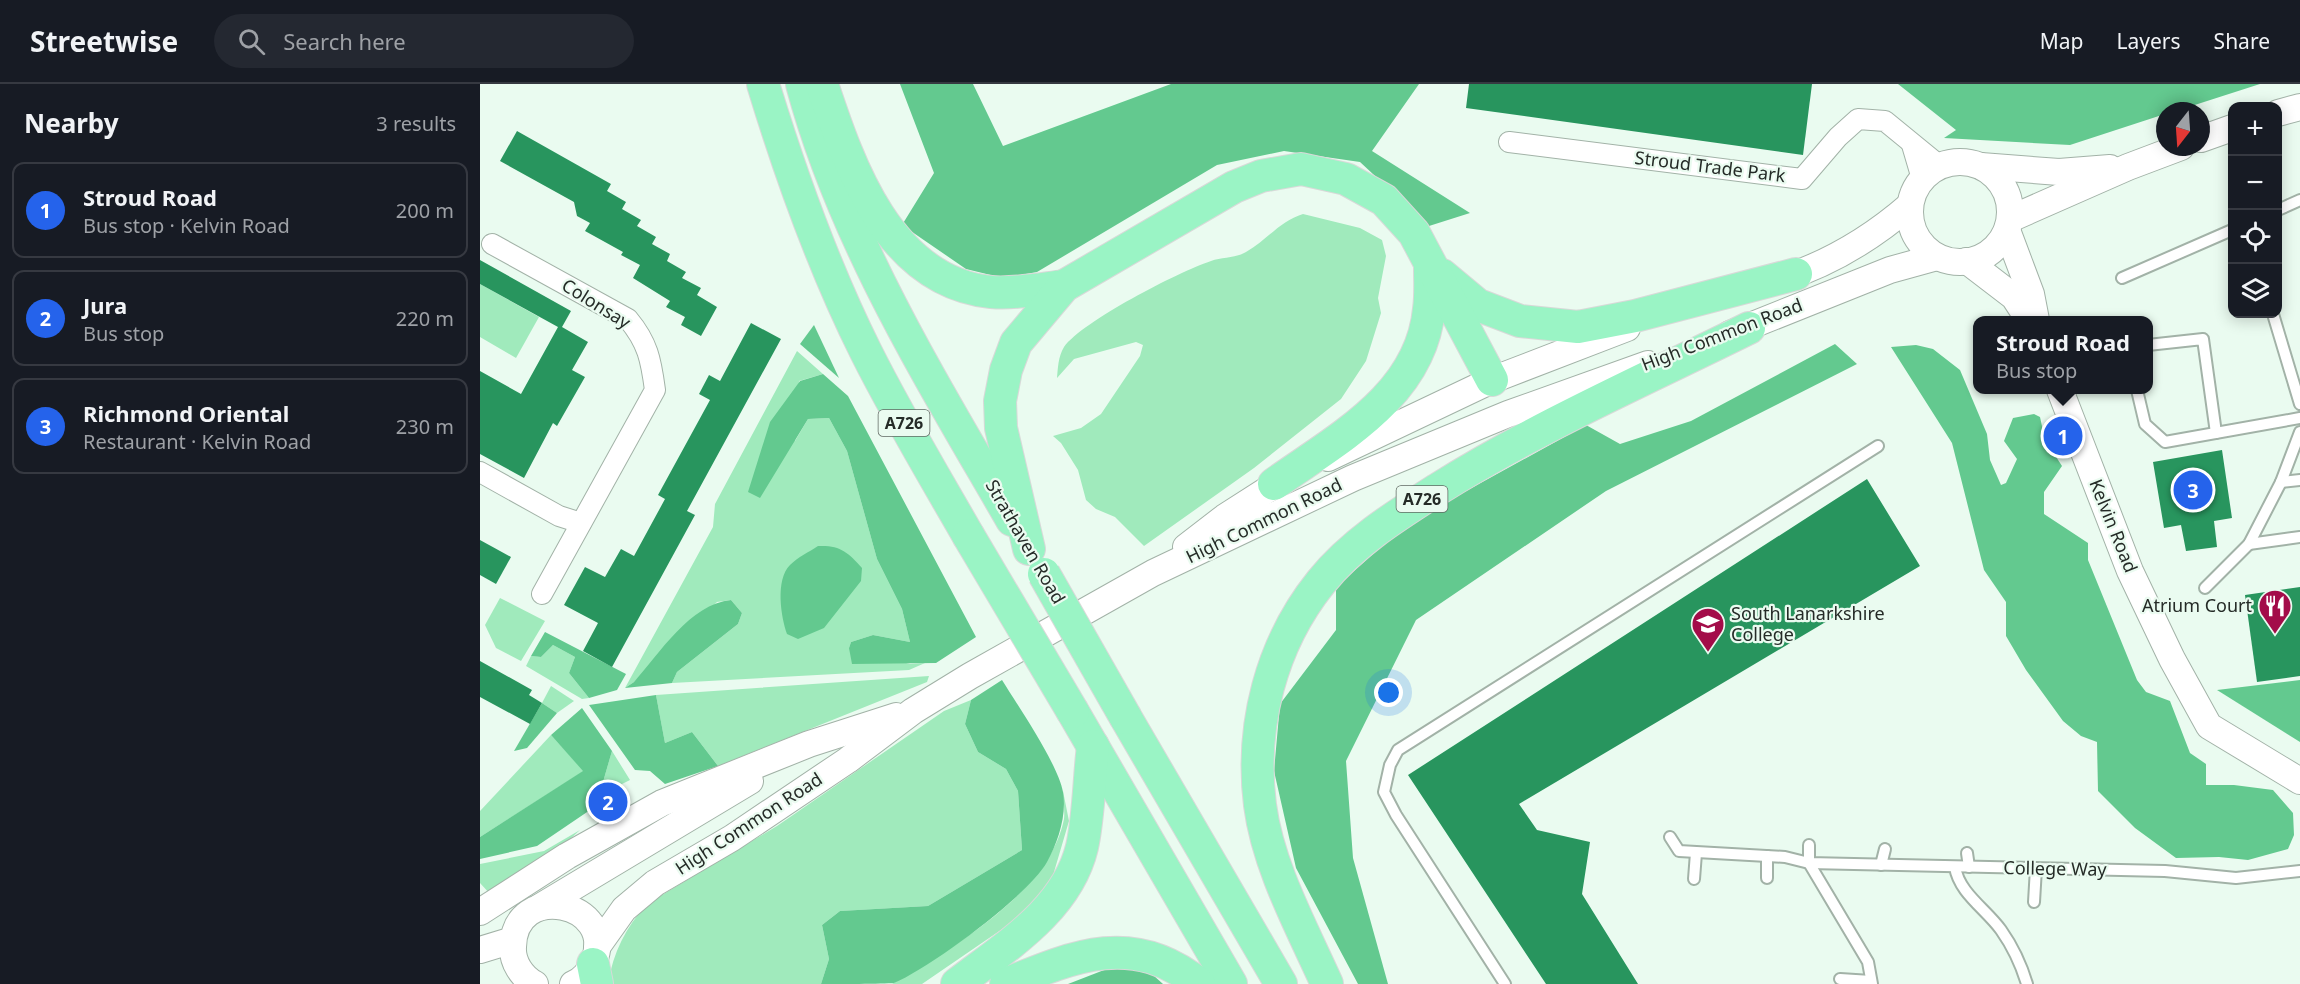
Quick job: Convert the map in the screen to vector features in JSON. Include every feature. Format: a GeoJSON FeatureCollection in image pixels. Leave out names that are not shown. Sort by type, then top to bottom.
{"type":"FeatureCollection","features":[{"type":"Feature","properties":{"kind":"main road","name":"A726"},"geometry":{"type":"LineString","coordinates":[[763,84],[789,168],[845,307],[888,395],[1231,984]]}},
{"type":"Feature","properties":{"kind":"main road","name":"Strathaven Road"},"geometry":{"type":"LineString","coordinates":[[802,84],[833,178],[886,294],[916,353],[1281,984]]}},
{"type":"Feature","properties":{"kind":"main road","name":"A726"},"geometry":{"type":"LineString","coordinates":[[822,84],[857,176],[893,236],[913,257],[937,274],[991,292],[1064,286]]}},
{"type":"Feature","properties":{"kind":"main road","name":"A726"},"geometry":{"type":"LineString","coordinates":[[1036,562],[1001,428],[1000,401],[1006,370],[1016,343],[1064,286],[1234,187],[1261,176],[1301,169],[1346,179],[1384,200],[1414,233],[1430,264]]}},
{"type":"Feature","properties":{"kind":"main road"},"geometry":{"type":"LineString","coordinates":[[1430,264],[1478,305],[1521,321],[1578,327],[1635,316],[1796,274]]}},
{"type":"Feature","properties":{"kind":"main road"},"geometry":{"type":"LineString","coordinates":[[1430,264],[1492,380]]}},
{"type":"Feature","properties":{"kind":"main road"},"geometry":{"type":"LineString","coordinates":[[1274,484],[1369,417],[1396,390],[1417,355],[1429,311],[1430,264]]}},
{"type":"Feature","properties":{"kind":"main road","name":"A726"},"geometry":{"type":"LineString","coordinates":[[1327,984],[1278,869],[1266,832],[1259,796],[1258,730],[1266,692],[1276,661],[1302,608],[1322,580],[1346,556],[1413,505],[1517,442],[1749,328]]}},
{"type":"Feature","properties":{"kind":"main road"},"geometry":{"type":"LineString","coordinates":[[957,984],[1041,917],[1071,876],[1081,849],[1086,826],[1093,746]]}},
{"type":"Feature","properties":{"kind":"main road"},"geometry":{"type":"LineString","coordinates":[[1006,984],[1076,957],[1121,951],[1151,956],[1170,963],[1200,984]]}},
{"type":"Feature","properties":{"kind":"street"},"geometry":{"type":"LineString","coordinates":[[2282,112],[2300,107]]}},
{"type":"Feature","properties":{"kind":"street","name":"Stroud Trade Park"},"geometry":{"type":"LineString","coordinates":[[1509,142],[1802,179],[1838,137],[1858,119],[1885,121],[1912,145],[1931,172]]}},
{"type":"Feature","properties":{"kind":"street"},"geometry":{"type":"LineString","coordinates":[[2210,136],[2228,129]]}},
{"type":"Feature","properties":{"kind":"street"},"geometry":{"type":"LineString","coordinates":[[2128,167],[2059,172],[1953,162],[1931,172],[1914,191],[1910,205],[1910,220],[1925,248],[1937,257],[1952,261],[1967,261],[1991,251],[2008,225],[2128,167],[2157,156]]}},
{"type":"Feature","properties":{"kind":"street"},"geometry":{"type":"LineString","coordinates":[[1981,166],[2004,188],[2009,203],[2008,225],[2031,294],[2035,316]]}},
{"type":"Feature","properties":{"kind":"street","name":"High Common Road"},"geometry":{"type":"LineString","coordinates":[[1154,573],[1225,518],[1274,484],[1492,380],[1613,333],[1796,274],[1855,247],[1887,226],[1910,205]]}},
{"type":"Feature","properties":{"kind":"street","name":"Colonsay"},"geometry":{"type":"LineString","coordinates":[[492,244],[628,319],[642,336],[651,361],[655,390],[542,594]]}},
{"type":"Feature","properties":{"kind":"street","name":"High Common Road"},"geometry":{"type":"LineString","coordinates":[[590,970],[624,909],[655,883],[732,838],[848,760],[913,711],[970,676],[1154,573],[1353,478],[1508,414],[1749,328],[1890,270],[1937,257]]}},
{"type":"Feature","properties":{"kind":"street"},"geometry":{"type":"LineString","coordinates":[[1967,261],[2014,297],[2026,316]]}},
{"type":"Feature","properties":{"kind":"street"},"geometry":{"type":"LineString","coordinates":[[1492,380],[1508,414]]}},
{"type":"Feature","properties":{"kind":"street","name":"Kelvin Road"},"geometry":{"type":"LineString","coordinates":[[2062,394],[2130,571],[2172,659],[2209,726],[2299,782]]}},
{"type":"Feature","properties":{"kind":"street"},"geometry":{"type":"LineString","coordinates":[[480,472],[559,516],[581,522]]}},
{"type":"Feature","properties":{"kind":"street","name":"High Common Road"},"geometry":{"type":"LineString","coordinates":[[480,912],[567,856],[662,803],[809,744],[913,711]]}},
{"type":"Feature","properties":{"kind":"street","name":"High Common Road"},"geometry":{"type":"LineString","coordinates":[[513,940],[522,920],[540,907],[809,744]]}},
{"type":"Feature","properties":{"kind":"street"},"geometry":{"type":"LineString","coordinates":[[540,907],[560,905],[579,912],[589,922],[595,934],[590,970]]}},
{"type":"Feature","properties":{"kind":"street"},"geometry":{"type":"LineString","coordinates":[[480,950],[513,940],[516,964],[530,983]]}},
{"type":"Feature","properties":{"kind":"lane"},"geometry":{"type":"LineString","coordinates":[[2282,208],[2300,200]]}},
{"type":"Feature","properties":{"kind":"lane"},"geometry":{"type":"LineString","coordinates":[[2122,278],[2228,232]]}},
{"type":"Feature","properties":{"kind":"lane"},"geometry":{"type":"LineString","coordinates":[[2274,318],[2300,404]]}},
{"type":"Feature","properties":{"kind":"lane"},"geometry":{"type":"LineString","coordinates":[[2153,344],[2203,339],[2216,433]]}},
{"type":"Feature","properties":{"kind":"lane"},"geometry":{"type":"LineString","coordinates":[[2138,394],[2145,424],[2165,442],[2300,418]]}},
{"type":"Feature","properties":{"kind":"lane"},"geometry":{"type":"LineString","coordinates":[[2205,588],[2249,544],[2281,482],[2300,432]]}},
{"type":"Feature","properties":{"kind":"lane"},"geometry":{"type":"LineString","coordinates":[[1505,984],[1396,815],[1384,792],[1390,765],[1398,750],[1878,446]]}},
{"type":"Feature","properties":{"kind":"lane"},"geometry":{"type":"LineString","coordinates":[[2281,482],[2300,480]]}},
{"type":"Feature","properties":{"kind":"lane"},"geometry":{"type":"LineString","coordinates":[[2249,544],[2300,537]]}},
{"type":"Feature","properties":{"kind":"lane"},"geometry":{"type":"LineString","coordinates":[[1670,837],[1679,851],[1696,853],[1694,879]]}},
{"type":"Feature","properties":{"kind":"lane"},"geometry":{"type":"LineString","coordinates":[[1739,856],[1740,842]]}},
{"type":"Feature","properties":{"kind":"lane"},"geometry":{"type":"LineString","coordinates":[[1809,846],[1809,863],[1868,962],[1872,983],[1840,979]]}},
{"type":"Feature","properties":{"kind":"lane"},"geometry":{"type":"LineString","coordinates":[[1881,865],[1885,849]]}},
{"type":"Feature","properties":{"kind":"lane","name":"College Way"},"geometry":{"type":"LineString","coordinates":[[1696,853],[1785,857],[1809,863],[2165,871],[2236,878],[2300,871]]}},
{"type":"Feature","properties":{"kind":"lane"},"geometry":{"type":"LineString","coordinates":[[1967,853],[1969,867]]}},
{"type":"Feature","properties":{"kind":"lane"},"geometry":{"type":"LineString","coordinates":[[1767,856],[1767,878]]}},
{"type":"Feature","properties":{"kind":"lane"},"geometry":{"type":"LineString","coordinates":[[1955,867],[1957,880],[2000,929],[2019,958],[2027,984]]}},
{"type":"Feature","properties":{"kind":"lane"},"geometry":{"type":"LineString","coordinates":[[2034,902],[2036,868]]}},
{"type":"Feature","properties":{"kind":"green space"},"geometry":{"type":"Polygon","coordinates":[[[900,84],[973,84],[1003,146],[1171,84],[1419,84],[1372,151],[1470,213],[1429,226],[1360,162],[1284,151],[1217,165],[1037,272],[1003,278],[966,269],[902,225],[934,173],[900,84]]]}},
{"type":"Feature","properties":{"kind":"green space"},"geometry":{"type":"Polygon","coordinates":[[[1898,84],[2260,84],[2204,102],[2156,102],[2156,117],[2070,145],[1944,138],[1956,130],[1898,84]]]}},
{"type":"Feature","properties":{"kind":"green space"},"geometry":{"type":"Polygon","coordinates":[[[1303,214],[1360,228],[1382,240],[1386,256],[1378,298],[1381,313],[1366,361],[1341,399],[1254,468],[1144,546],[1115,517],[1096,509],[1086,500],[1078,470],[1061,443],[1053,436],[1081,428],[1101,414],[1140,356],[1143,345],[1136,342],[1074,359],[1057,378],[1062,351],[1074,336],[1132,298],[1196,267],[1242,254],[1287,221],[1303,214]]]}},
{"type":"Feature","properties":{"kind":"green space"},"geometry":{"type":"Polygon","coordinates":[[[480,284],[539,317],[516,358],[480,337],[480,284]]]}},
{"type":"Feature","properties":{"kind":"green space"},"geometry":{"type":"Polygon","coordinates":[[[814,325],[839,378],[800,344],[814,325]]]}},
{"type":"Feature","properties":{"kind":"green space"},"geometry":{"type":"Polygon","coordinates":[[[1835,344],[1857,364],[1606,491],[1416,620],[1346,761],[1353,858],[1388,984],[1358,984],[1296,868],[1274,771],[1280,704],[1336,630],[1336,587],[1408,523],[1586,425],[1620,444],[1691,421],[1835,344]]]}},
{"type":"Feature","properties":{"kind":"green space"},"geometry":{"type":"Polygon","coordinates":[[[1916,345],[1933,349],[1960,370],[1987,434],[1990,460],[2001,485],[2006,483],[2017,459],[2004,441],[2013,418],[2034,414],[2040,417],[2045,440],[2062,466],[2044,492],[2044,514],[2088,543],[2088,560],[2137,680],[2146,692],[2170,701],[2190,753],[2206,764],[2206,785],[2234,785],[2273,790],[2293,813],[2294,835],[2288,849],[2248,860],[2219,857],[2176,858],[2135,828],[2098,791],[2097,742],[2081,736],[2063,721],[2026,670],[2006,636],[2006,602],[1984,570],[1952,443],[1891,347],[1916,345]]]}},
{"type":"Feature","properties":{"kind":"green space"},"geometry":{"type":"Polygon","coordinates":[[[797,351],[823,374],[799,381],[795,441],[808,419],[829,418],[847,451],[877,559],[902,609],[910,642],[873,635],[851,642],[849,648],[910,664],[925,663],[909,670],[672,683],[677,672],[738,624],[742,613],[731,600],[717,602],[625,688],[713,527],[715,504],[797,351]]]}},
{"type":"Feature","properties":{"kind":"green space"},"geometry":{"type":"Polygon","coordinates":[[[823,374],[848,396],[976,637],[936,663],[852,664],[849,648],[851,642],[873,635],[910,642],[902,609],[877,559],[847,451],[829,418],[808,419],[760,498],[748,492],[770,422],[800,381],[823,374]]]}},
{"type":"Feature","properties":{"kind":"green space"},"geometry":{"type":"Polygon","coordinates":[[[818,546],[838,548],[848,554],[862,568],[861,581],[824,628],[798,639],[787,634],[785,627],[781,609],[782,580],[790,565],[818,546]]]}},
{"type":"Feature","properties":{"kind":"green space"},"geometry":{"type":"Polygon","coordinates":[[[500,598],[545,621],[521,661],[496,648],[485,625],[500,598]]]}},
{"type":"Feature","properties":{"kind":"green space"},"geometry":{"type":"Polygon","coordinates":[[[731,600],[742,613],[738,624],[677,672],[672,683],[625,688],[634,682],[665,644],[689,620],[716,603],[731,600]]]}},
{"type":"Feature","properties":{"kind":"green space"},"geometry":{"type":"Polygon","coordinates":[[[545,632],[626,674],[617,690],[589,698],[569,673],[575,657],[553,645],[541,657],[531,656],[545,632]]]}},
{"type":"Feature","properties":{"kind":"green space"},"geometry":{"type":"Polygon","coordinates":[[[553,645],[575,657],[569,673],[589,698],[582,699],[526,666],[531,656],[541,657],[553,645]]]}},
{"type":"Feature","properties":{"kind":"green space"},"geometry":{"type":"Polygon","coordinates":[[[929,676],[927,682],[718,766],[692,732],[665,743],[656,695],[929,676]]]}},
{"type":"Feature","properties":{"kind":"green space"},"geometry":{"type":"Polygon","coordinates":[[[1002,680],[1046,751],[1060,780],[1063,792],[1064,810],[1061,828],[1047,862],[1020,893],[1000,911],[954,947],[910,975],[894,983],[821,984],[829,959],[822,925],[840,911],[928,906],[1022,850],[1018,791],[1006,769],[978,752],[965,724],[971,700],[1002,680]]]}},
{"type":"Feature","properties":{"kind":"green space"},"geometry":{"type":"Polygon","coordinates":[[[2300,680],[2300,742],[2217,690],[2300,680]]]}},
{"type":"Feature","properties":{"kind":"green space"},"geometry":{"type":"Polygon","coordinates":[[[551,686],[574,701],[557,713],[542,703],[551,686]]]}},
{"type":"Feature","properties":{"kind":"green space"},"geometry":{"type":"Polygon","coordinates":[[[656,695],[665,743],[692,732],[718,766],[665,784],[650,771],[635,770],[589,705],[656,695]]]}},
{"type":"Feature","properties":{"kind":"green space"},"geometry":{"type":"Polygon","coordinates":[[[971,700],[965,724],[978,752],[1006,769],[1018,791],[1022,850],[928,906],[840,911],[822,925],[829,959],[821,984],[608,984],[613,961],[622,941],[647,904],[777,826],[944,711],[971,700]]]}},
{"type":"Feature","properties":{"kind":"green space"},"geometry":{"type":"Polygon","coordinates":[[[542,703],[557,713],[527,748],[514,751],[542,703]]]}},
{"type":"Feature","properties":{"kind":"green space"},"geometry":{"type":"Polygon","coordinates":[[[582,708],[612,751],[596,806],[537,846],[480,859],[480,837],[583,771],[551,735],[582,708]]]}},
{"type":"Feature","properties":{"kind":"green space"},"geometry":{"type":"Polygon","coordinates":[[[551,735],[584,771],[480,837],[480,811],[551,735]]]}},
{"type":"Feature","properties":{"kind":"green space"},"geometry":{"type":"Polygon","coordinates":[[[612,751],[630,780],[616,787],[619,793],[596,806],[612,751]]]}},
{"type":"Feature","properties":{"kind":"green space"},"geometry":{"type":"Polygon","coordinates":[[[1063,791],[1069,821],[1054,872],[1058,877],[1039,904],[922,984],[892,984],[969,936],[995,916],[1040,871],[1055,846],[1064,819],[1063,791]]]}},
{"type":"Feature","properties":{"kind":"green space"},"geometry":{"type":"Polygon","coordinates":[[[580,830],[543,864],[491,895],[480,883],[480,864],[544,851],[580,830]]]}},
{"type":"Feature","properties":{"kind":"green space"},"geometry":{"type":"Polygon","coordinates":[[[1117,965],[1153,975],[1163,984],[1068,984],[1117,965]]]}},
{"type":"Feature","properties":{"kind":"building"},"geometry":{"type":"Polygon","coordinates":[[[1469,84],[1812,84],[1803,155],[1466,108],[1469,84]]]}},
{"type":"Feature","properties":{"kind":"building"},"geometry":{"type":"Polygon","coordinates":[[[517,131],[611,184],[607,191],[626,202],[622,209],[641,220],[637,226],[656,237],[652,244],[670,254],[667,261],[686,272],[682,278],[701,288],[697,295],[717,307],[701,336],[681,325],[685,317],[666,307],[670,301],[633,278],[640,265],[621,255],[623,252],[585,231],[590,223],[577,216],[574,202],[500,161],[517,131]]]}},
{"type":"Feature","properties":{"kind":"building"},"geometry":{"type":"Polygon","coordinates":[[[480,260],[571,311],[562,327],[588,342],[572,370],[585,377],[557,426],[553,423],[524,478],[480,454],[480,371],[521,394],[558,327],[480,284],[480,260]]]}},
{"type":"Feature","properties":{"kind":"building"},"geometry":{"type":"Polygon","coordinates":[[[751,323],[781,339],[687,511],[695,515],[612,667],[583,651],[598,623],[564,605],[585,567],[605,577],[621,549],[634,556],[665,499],[658,495],[710,400],[699,394],[709,375],[720,381],[751,323]]]}},
{"type":"Feature","properties":{"kind":"building"},"geometry":{"type":"Polygon","coordinates":[[[2222,450],[2232,518],[2214,521],[2217,547],[2186,551],[2181,525],[2164,528],[2153,462],[2222,450]]]}},
{"type":"Feature","properties":{"kind":"building"},"geometry":{"type":"Polygon","coordinates":[[[1867,479],[1920,566],[1519,804],[1537,830],[1590,842],[1582,894],[1638,984],[1546,984],[1408,775],[1867,479]]]}},
{"type":"Feature","properties":{"kind":"building"},"geometry":{"type":"Polygon","coordinates":[[[480,540],[511,557],[496,584],[480,575],[480,540]]]}},
{"type":"Feature","properties":{"kind":"building","name":"Atrium Court"},"geometry":{"type":"Polygon","coordinates":[[[2300,587],[2300,676],[2257,682],[2245,595],[2300,587]]]}},
{"type":"Feature","properties":{"kind":"building"},"geometry":{"type":"Polygon","coordinates":[[[480,661],[532,690],[529,695],[542,703],[530,724],[480,697],[480,661]]]}},
{"type":"Feature","properties":{"kind":"place","name":"Stroud Road"},"geometry":{"type":"Point","coordinates":[2063,436]}},
{"type":"Feature","properties":{"kind":"place","name":"Richmond Oriental"},"geometry":{"type":"Point","coordinates":[2193,490]}},
{"type":"Feature","properties":{"kind":"place","name":"Atrium Court"},"geometry":{"type":"Point","coordinates":[2275,635]}},
{"type":"Feature","properties":{"kind":"place","name":"South Lanarkshire College"},"geometry":{"type":"Point","coordinates":[1708,653]}},
{"type":"Feature","properties":{"kind":"place","name":"Jura"},"geometry":{"type":"Point","coordinates":[608,802]}}]}
